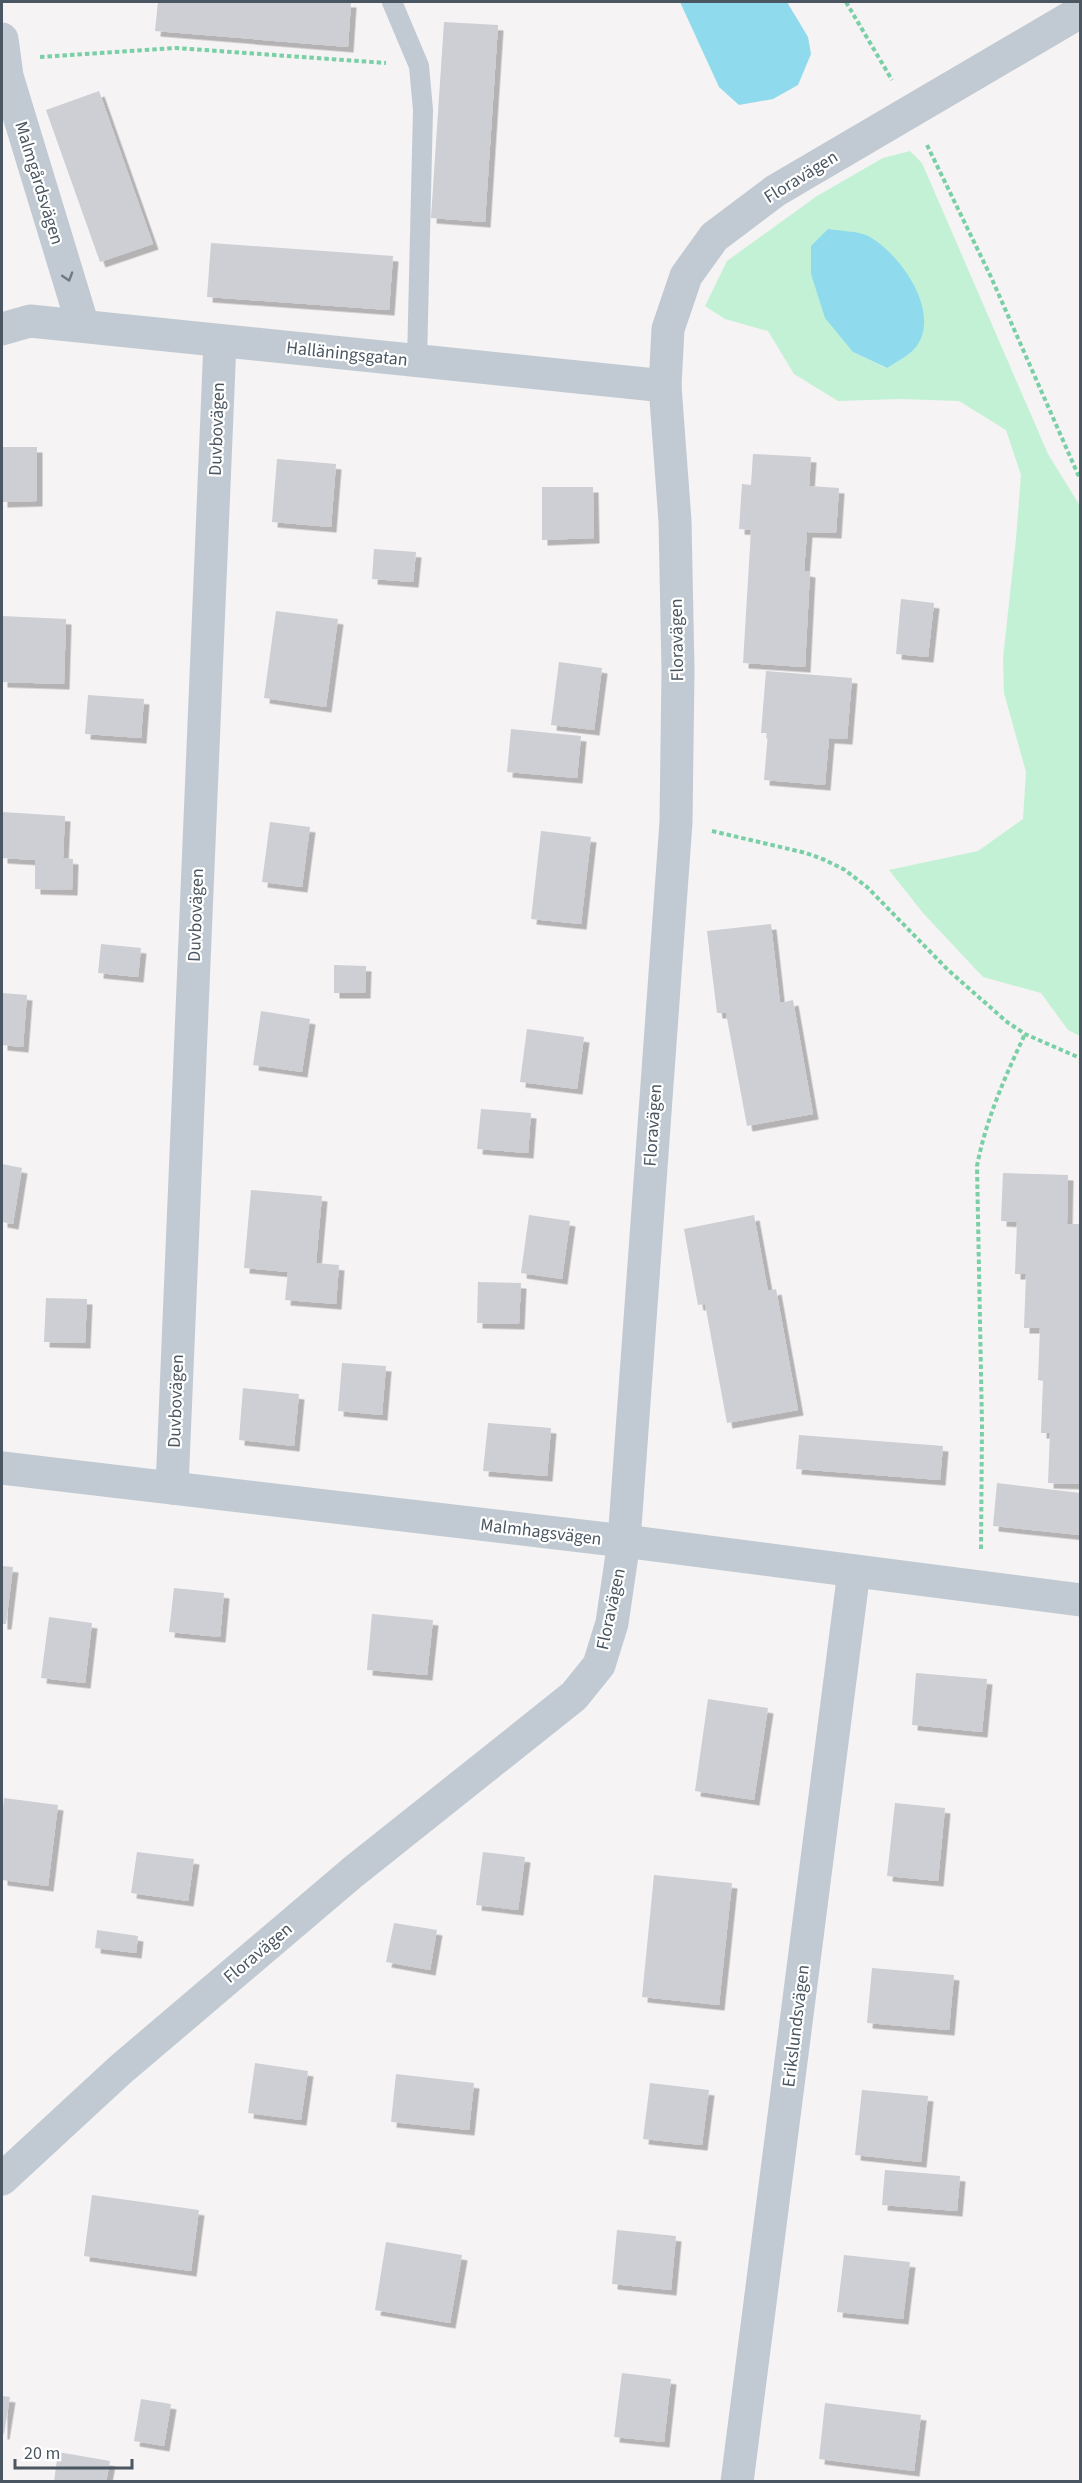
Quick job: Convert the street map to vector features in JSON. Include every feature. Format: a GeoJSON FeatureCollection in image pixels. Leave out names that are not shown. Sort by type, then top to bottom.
{"type":"FeatureCollection","features":[{"type":"Feature","properties":{"kind":"street","name":"Floravägen"},"geometry":{"type":"LineString","coordinates":[[2,2179],[120,2070],[353,1872],[574,1696],[599,1665],[612,1623],[624,1541],[676,822],[678,670],[675,521],[665,386],[668,329],[686,276],[714,237],[774,191],[1080,12]]}},
{"type":"Feature","properties":{"kind":"street","name":"Malmgårdsvägen"},"geometry":{"type":"LineString","coordinates":[[3,49],[7,76],[83,326]]}},
{"type":"Feature","properties":{"kind":"street","name":"Halläningsgatan"},"geometry":{"type":"LineString","coordinates":[[2,302],[16,325],[83,326],[220,342],[665,386]]}},
{"type":"Feature","properties":{"kind":"street","name":"Duvbovägen"},"geometry":{"type":"LineString","coordinates":[[172,1488],[220,342]]}},
{"type":"Feature","properties":{"kind":"street","name":"Malmhagsvägen"},"geometry":{"type":"LineString","coordinates":[[2,1468],[624,1541],[1080,1600]]}},
{"type":"Feature","properties":{"kind":"street","name":"Erikslundsvägen"},"geometry":{"type":"LineString","coordinates":[[737,2481],[854,1571]]}},
{"type":"Feature","properties":{"kind":"lane"},"geometry":{"type":"LineString","coordinates":[[392,2],[419,66],[423,110],[417,361]]}},
{"type":"Feature","properties":{"kind":"path"},"geometry":{"type":"LineString","coordinates":[[846,2],[910,111],[948,184],[1080,480]]}},
{"type":"Feature","properties":{"kind":"path"},"geometry":{"type":"LineString","coordinates":[[3,49],[176,48],[419,66]]}},
{"type":"Feature","properties":{"kind":"path"},"geometry":{"type":"LineString","coordinates":[[676,822],[806,853],[844,870],[867,887],[948,970],[1007,1023],[1025,1034],[1080,1058]]}},
{"type":"Feature","properties":{"kind":"path"},"geometry":{"type":"LineString","coordinates":[[981,1587],[982,1425],[977,1166],[981,1144],[1000,1087],[1025,1034]]}},
{"type":"Feature","properties":{"kind":"green space"},"geometry":{"type":"Polygon","coordinates":[[[910,151],[922,163],[1048,454],[1080,506],[1080,1036],[1068,1030],[1041,993],[983,977],[923,913],[889,870],[978,851],[1023,819],[1026,772],[1004,693],[1003,658],[1021,475],[1006,430],[959,401],[901,399],[838,401],[794,374],[768,331],[725,319],[705,306],[727,261],[817,196],[883,158],[910,151]],[[916,348],[853,352],[886,368],[916,348]]]}},
{"type":"Feature","properties":{"kind":"water"},"geometry":{"type":"Polygon","coordinates":[[[680,2],[787,2],[808,37],[811,54],[798,85],[773,99],[739,105],[719,87],[680,2]]]}},
{"type":"Feature","properties":{"kind":"water"},"geometry":{"type":"Polygon","coordinates":[[[828,229],[864,234],[880,244],[904,269],[921,301],[924,317],[923,333],[916,347],[907,356],[887,368],[853,352],[825,318],[811,274],[811,246],[828,229]]]}},
{"type":"Feature","properties":{"kind":"building"},"geometry":{"type":"Polygon","coordinates":[[[158,2],[351,2],[348,47],[155,31],[158,2]]]}},
{"type":"Feature","properties":{"kind":"building"},"geometry":{"type":"Polygon","coordinates":[[[444,22],[498,25],[485,222],[431,218],[444,22]]]}},
{"type":"Feature","properties":{"kind":"building"},"geometry":{"type":"Polygon","coordinates":[[[99,91],[153,244],[100,262],[46,110],[99,91]]]}},
{"type":"Feature","properties":{"kind":"building"},"geometry":{"type":"Polygon","coordinates":[[[211,243],[393,256],[389,310],[207,297],[211,243]]]}},
{"type":"Feature","properties":{"kind":"building"},"geometry":{"type":"Polygon","coordinates":[[[2,447],[37,447],[37,501],[2,502],[2,447]]]}},
{"type":"Feature","properties":{"kind":"building"},"geometry":{"type":"Polygon","coordinates":[[[753,454],[811,457],[809,486],[839,488],[836,533],[807,532],[804,571],[810,572],[805,667],[743,663],[751,530],[739,529],[742,484],[751,485],[753,454]]]}},
{"type":"Feature","properties":{"kind":"building"},"geometry":{"type":"Polygon","coordinates":[[[277,459],[336,464],[331,527],[272,522],[277,459]]]}},
{"type":"Feature","properties":{"kind":"building"},"geometry":{"type":"Polygon","coordinates":[[[542,487],[593,487],[594,538],[542,540],[542,487]]]}},
{"type":"Feature","properties":{"kind":"building"},"geometry":{"type":"Polygon","coordinates":[[[374,549],[416,552],[413,582],[372,579],[374,549]]]}},
{"type":"Feature","properties":{"kind":"building"},"geometry":{"type":"Polygon","coordinates":[[[901,599],[934,603],[928,657],[896,654],[901,599]]]}},
{"type":"Feature","properties":{"kind":"building"},"geometry":{"type":"Polygon","coordinates":[[[276,611],[338,619],[326,707],[264,698],[276,611]]]}},
{"type":"Feature","properties":{"kind":"building"},"geometry":{"type":"Polygon","coordinates":[[[2,616],[66,619],[64,684],[2,682],[2,616]]]}},
{"type":"Feature","properties":{"kind":"building"},"geometry":{"type":"Polygon","coordinates":[[[559,662],[602,668],[594,730],[551,725],[559,662]]]}},
{"type":"Feature","properties":{"kind":"building"},"geometry":{"type":"Polygon","coordinates":[[[766,671],[852,678],[847,739],[829,738],[825,785],[764,780],[768,733],[761,733],[766,671]]]}},
{"type":"Feature","properties":{"kind":"building"},"geometry":{"type":"Polygon","coordinates":[[[88,695],[144,699],[141,738],[85,734],[88,695]]]}},
{"type":"Feature","properties":{"kind":"building"},"geometry":{"type":"Polygon","coordinates":[[[511,729],[581,736],[577,778],[507,772],[511,729]]]}},
{"type":"Feature","properties":{"kind":"building"},"geometry":{"type":"Polygon","coordinates":[[[2,812],[65,816],[63,858],[73,859],[72,890],[35,889],[35,860],[2,858],[2,812]]]}},
{"type":"Feature","properties":{"kind":"building"},"geometry":{"type":"Polygon","coordinates":[[[270,822],[310,827],[302,887],[262,882],[270,822]]]}},
{"type":"Feature","properties":{"kind":"building"},"geometry":{"type":"Polygon","coordinates":[[[541,831],[591,837],[581,924],[531,919],[541,831]]]}},
{"type":"Feature","properties":{"kind":"building"},"geometry":{"type":"Polygon","coordinates":[[[771,924],[780,1003],[793,1000],[813,1114],[747,1126],[726,1013],[717,1013],[707,931],[771,924]]]}},
{"type":"Feature","properties":{"kind":"building"},"geometry":{"type":"Polygon","coordinates":[[[101,944],[141,948],[138,977],[98,973],[101,944]]]}},
{"type":"Feature","properties":{"kind":"building"},"geometry":{"type":"Polygon","coordinates":[[[334,965],[366,966],[365,993],[334,993],[334,965]]]}},
{"type":"Feature","properties":{"kind":"building"},"geometry":{"type":"Polygon","coordinates":[[[2,993],[27,995],[23,1047],[2,1045],[2,993]]]}},
{"type":"Feature","properties":{"kind":"building"},"geometry":{"type":"Polygon","coordinates":[[[261,1011],[310,1019],[302,1072],[253,1065],[261,1011]]]}},
{"type":"Feature","properties":{"kind":"building"},"geometry":{"type":"Polygon","coordinates":[[[527,1029],[584,1037],[577,1089],[520,1082],[527,1029]]]}},
{"type":"Feature","properties":{"kind":"building"},"geometry":{"type":"Polygon","coordinates":[[[481,1109],[531,1113],[528,1153],[477,1149],[481,1109]]]}},
{"type":"Feature","properties":{"kind":"building"},"geometry":{"type":"Polygon","coordinates":[[[2,1164],[22,1168],[13,1224],[2,1222],[2,1164]]]}},
{"type":"Feature","properties":{"kind":"building"},"geometry":{"type":"Polygon","coordinates":[[[1003,1173],[1068,1175],[1067,1224],[1080,1224],[1080,1484],[1048,1483],[1050,1433],[1041,1433],[1043,1381],[1038,1380],[1040,1328],[1024,1328],[1026,1274],[1015,1274],[1017,1222],[1001,1221],[1003,1173]]]}},
{"type":"Feature","properties":{"kind":"building"},"geometry":{"type":"Polygon","coordinates":[[[251,1190],[322,1196],[316,1263],[339,1265],[336,1304],[285,1300],[288,1272],[244,1268],[251,1190]]]}},
{"type":"Feature","properties":{"kind":"building"},"geometry":{"type":"Polygon","coordinates":[[[529,1215],[570,1221],[562,1279],[521,1273],[529,1215]]]}},
{"type":"Feature","properties":{"kind":"building"},"geometry":{"type":"Polygon","coordinates":[[[754,1215],[768,1291],[776,1289],[798,1410],[727,1423],[705,1304],[698,1305],[684,1229],[754,1215]]]}},
{"type":"Feature","properties":{"kind":"building"},"geometry":{"type":"Polygon","coordinates":[[[478,1282],[521,1283],[519,1324],[477,1323],[478,1282]]]}},
{"type":"Feature","properties":{"kind":"building"},"geometry":{"type":"Polygon","coordinates":[[[46,1298],[87,1299],[85,1343],[44,1342],[46,1298]]]}},
{"type":"Feature","properties":{"kind":"building"},"geometry":{"type":"Polygon","coordinates":[[[342,1363],[386,1366],[382,1415],[338,1411],[342,1363]]]}},
{"type":"Feature","properties":{"kind":"building"},"geometry":{"type":"Polygon","coordinates":[[[243,1388],[299,1394],[294,1446],[239,1440],[243,1388]]]}},
{"type":"Feature","properties":{"kind":"building"},"geometry":{"type":"Polygon","coordinates":[[[488,1423],[551,1428],[547,1476],[483,1471],[488,1423]]]}},
{"type":"Feature","properties":{"kind":"building"},"geometry":{"type":"Polygon","coordinates":[[[799,1435],[943,1446],[940,1480],[796,1469],[799,1435]]]}},
{"type":"Feature","properties":{"kind":"building"},"geometry":{"type":"Polygon","coordinates":[[[997,1483],[1080,1493],[1080,1535],[993,1526],[997,1483]]]}},
{"type":"Feature","properties":{"kind":"building"},"geometry":{"type":"Polygon","coordinates":[[[2,1566],[13,1567],[6,1624],[2,1624],[2,1566]]]}},
{"type":"Feature","properties":{"kind":"building"},"geometry":{"type":"Polygon","coordinates":[[[174,1588],[224,1593],[220,1637],[169,1632],[174,1588]]]}},
{"type":"Feature","properties":{"kind":"building"},"geometry":{"type":"Polygon","coordinates":[[[372,1614],[433,1620],[427,1675],[367,1670],[372,1614]]]}},
{"type":"Feature","properties":{"kind":"building"},"geometry":{"type":"Polygon","coordinates":[[[49,1617],[92,1623],[85,1683],[41,1678],[49,1617]]]}},
{"type":"Feature","properties":{"kind":"building"},"geometry":{"type":"Polygon","coordinates":[[[916,1673],[987,1679],[982,1732],[912,1725],[916,1673]]]}},
{"type":"Feature","properties":{"kind":"building"},"geometry":{"type":"Polygon","coordinates":[[[708,1699],[768,1708],[754,1800],[695,1791],[708,1699]]]}},
{"type":"Feature","properties":{"kind":"building"},"geometry":{"type":"Polygon","coordinates":[[[4,1798],[58,1805],[48,1886],[2,1880],[4,1798]]]}},
{"type":"Feature","properties":{"kind":"building"},"geometry":{"type":"Polygon","coordinates":[[[895,1803],[945,1808],[938,1881],[887,1876],[895,1803]]]}},
{"type":"Feature","properties":{"kind":"building"},"geometry":{"type":"Polygon","coordinates":[[[137,1852],[194,1859],[188,1901],[131,1893],[137,1852]]]}},
{"type":"Feature","properties":{"kind":"building"},"geometry":{"type":"Polygon","coordinates":[[[483,1852],[525,1857],[518,1910],[476,1905],[483,1852]]]}},
{"type":"Feature","properties":{"kind":"building"},"geometry":{"type":"Polygon","coordinates":[[[654,1875],[732,1883],[719,2005],[642,1997],[654,1875]]]}},
{"type":"Feature","properties":{"kind":"building"},"geometry":{"type":"Polygon","coordinates":[[[394,1923],[437,1930],[430,1970],[386,1962],[394,1923]]]}},
{"type":"Feature","properties":{"kind":"building"},"geometry":{"type":"Polygon","coordinates":[[[97,1930],[138,1936],[136,1953],[95,1948],[97,1930]]]}},
{"type":"Feature","properties":{"kind":"building"},"geometry":{"type":"Polygon","coordinates":[[[872,1968],[954,1975],[949,2030],[867,2023],[872,1968]]]}},
{"type":"Feature","properties":{"kind":"building"},"geometry":{"type":"Polygon","coordinates":[[[255,2063],[308,2071],[301,2120],[248,2113],[255,2063]]]}},
{"type":"Feature","properties":{"kind":"building"},"geometry":{"type":"Polygon","coordinates":[[[396,2074],[474,2083],[469,2130],[391,2122],[396,2074]]]}},
{"type":"Feature","properties":{"kind":"building"},"geometry":{"type":"Polygon","coordinates":[[[650,2083],[709,2090],[702,2145],[643,2139],[650,2083]]]}},
{"type":"Feature","properties":{"kind":"building"},"geometry":{"type":"Polygon","coordinates":[[[862,2090],[928,2096],[921,2162],[855,2155],[862,2090]]]}},
{"type":"Feature","properties":{"kind":"building"},"geometry":{"type":"Polygon","coordinates":[[[885,2170],[960,2176],[957,2211],[882,2205],[885,2170]]]}},
{"type":"Feature","properties":{"kind":"building"},"geometry":{"type":"Polygon","coordinates":[[[92,2195],[199,2210],[191,2271],[84,2256],[92,2195]]]}},
{"type":"Feature","properties":{"kind":"building"},"geometry":{"type":"Polygon","coordinates":[[[617,2230],[676,2236],[671,2290],[612,2284],[617,2230]]]}},
{"type":"Feature","properties":{"kind":"building"},"geometry":{"type":"Polygon","coordinates":[[[386,2242],[462,2255],[450,2323],[375,2310],[386,2242]]]}},
{"type":"Feature","properties":{"kind":"building"},"geometry":{"type":"Polygon","coordinates":[[[844,2255],[910,2262],[903,2319],[837,2312],[844,2255]]]}},
{"type":"Feature","properties":{"kind":"building"},"geometry":{"type":"Polygon","coordinates":[[[622,2373],[671,2379],[664,2442],[614,2437],[622,2373]]]}},
{"type":"Feature","properties":{"kind":"building"},"geometry":{"type":"Polygon","coordinates":[[[2,2396],[10,2397],[4,2434],[2,2434],[2,2396]]]}},
{"type":"Feature","properties":{"kind":"building"},"geometry":{"type":"Polygon","coordinates":[[[141,2399],[171,2404],[164,2446],[134,2441],[141,2399]]]}},
{"type":"Feature","properties":{"kind":"building"},"geometry":{"type":"Polygon","coordinates":[[[825,2403],[921,2415],[914,2471],[819,2459],[825,2403]]]}},
{"type":"Feature","properties":{"kind":"building"},"geometry":{"type":"Polygon","coordinates":[[[58,2452],[110,2461],[106,2482],[54,2482],[58,2452]]]}}]}
